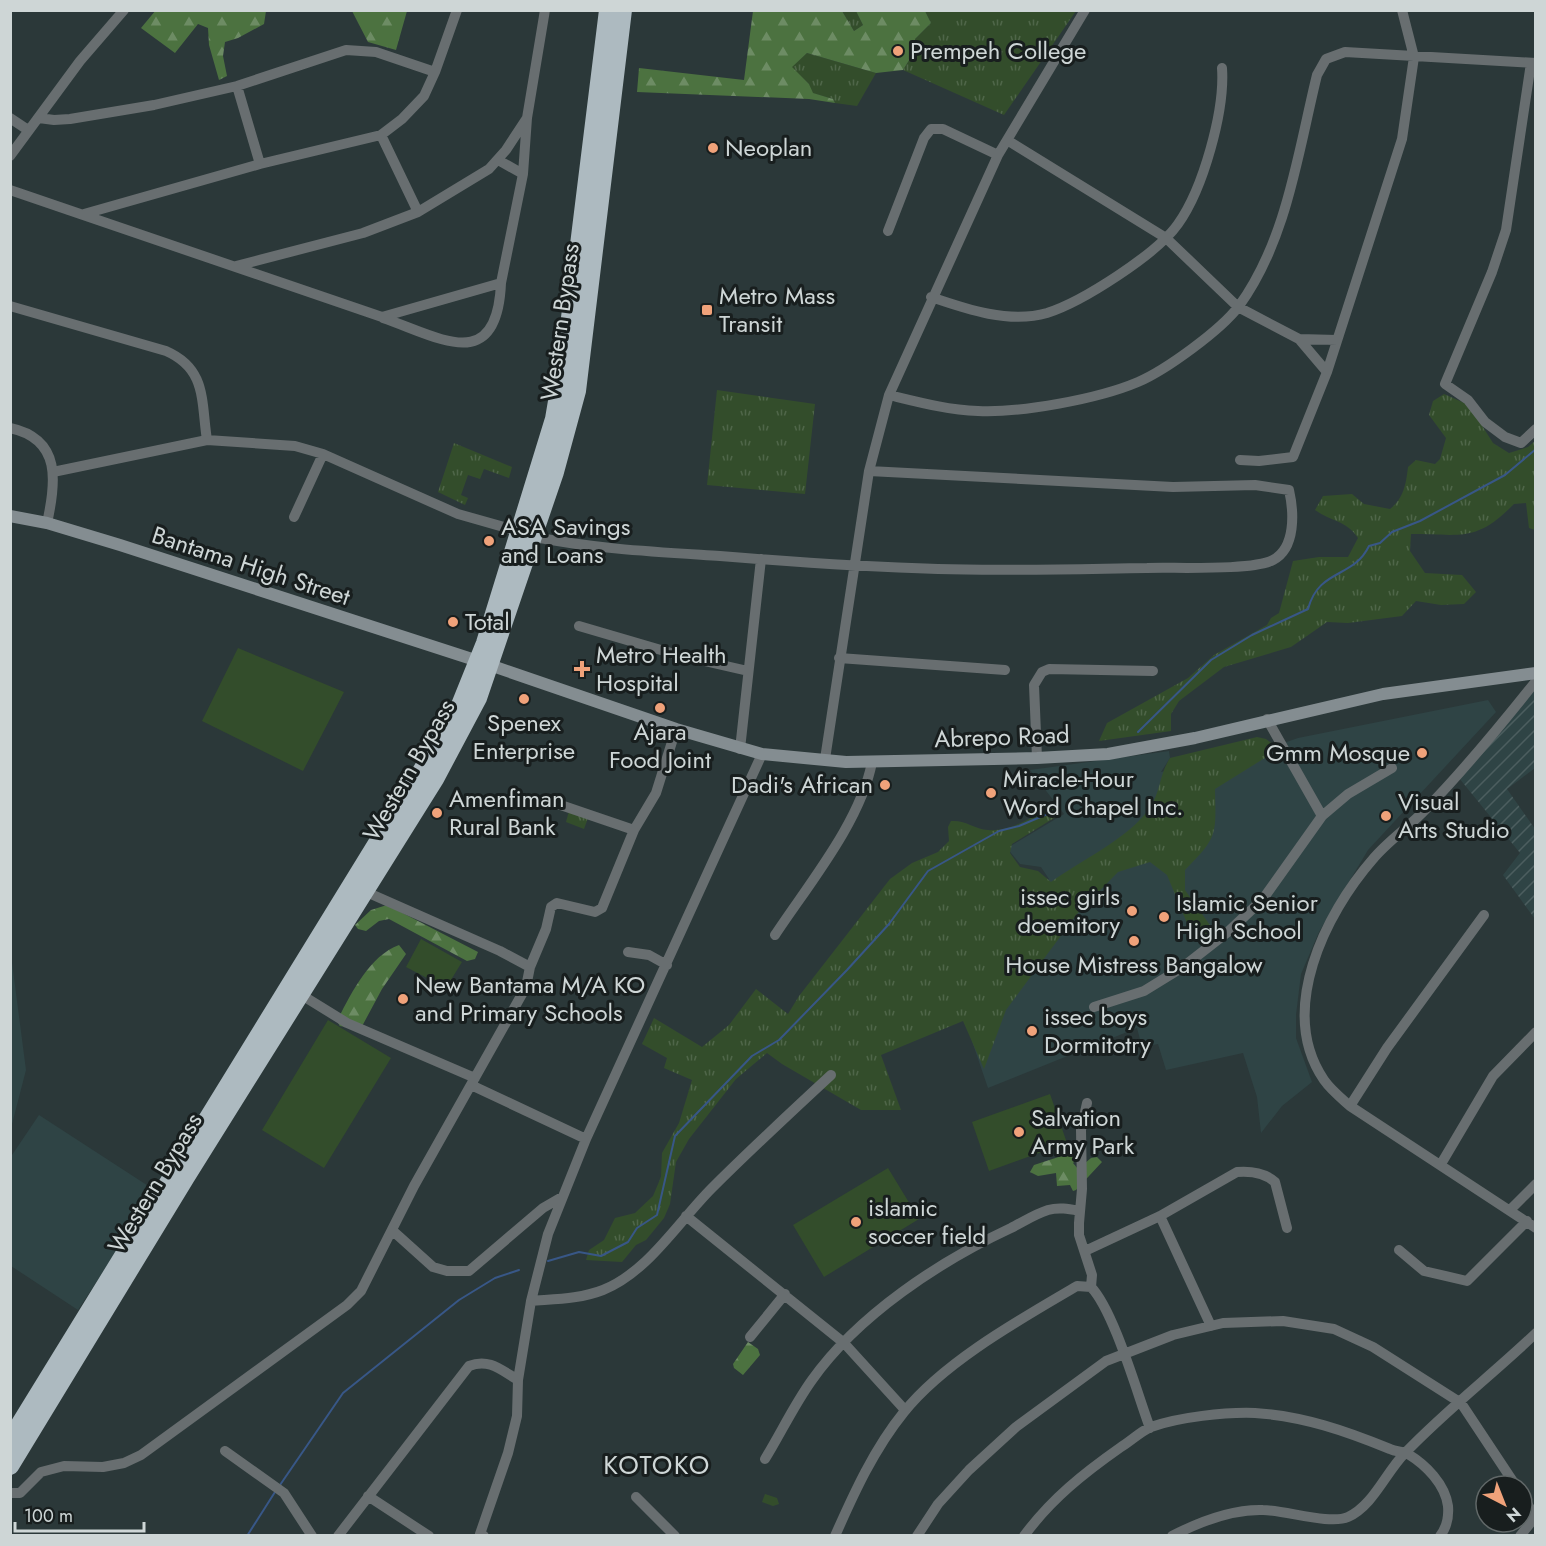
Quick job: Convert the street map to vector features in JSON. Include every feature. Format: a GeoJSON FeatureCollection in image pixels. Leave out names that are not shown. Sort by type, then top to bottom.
{"type":"FeatureCollection","features":[{"type":"Feature","properties":{"kind":"highway","name":"Western Bypass"},"geometry":{"type":"LineString","coordinates":[[10,1466],[440,771],[470,715],[526,534],[570,423],[570,378],[608,10]]}},
{"type":"Feature","properties":{"kind":"highway","name":"Western Bypass"},"geometry":{"type":"LineString","coordinates":[[570,378],[623,10]]}},
{"type":"Feature","properties":{"kind":"highway","name":"Western Bypass"},"geometry":{"type":"LineString","coordinates":[[10,1440],[433,752],[485,663]]}},
{"type":"Feature","properties":{"kind":"main road","name":"Bantama High Street"},"geometry":{"type":"LineString","coordinates":[[10,516],[47,523],[485,663]]}},
{"type":"Feature","properties":{"kind":"main road","name":"Abrepo Road"},"geometry":{"type":"LineString","coordinates":[[485,663],[740,749],[762,754],[872,762],[1108,754],[1155,746],[1267,719],[1428,686],[1536,673]]}},
{"type":"Feature","properties":{"kind":"street"},"geometry":{"type":"LineString","coordinates":[[10,156],[80,61],[124,10]]}},
{"type":"Feature","properties":{"kind":"street"},"geometry":{"type":"LineString","coordinates":[[84,214],[260,164],[381,135],[414,108],[435,72],[457,10]]}},
{"type":"Feature","properties":{"kind":"street"},"geometry":{"type":"LineString","coordinates":[[10,190],[236,266],[453,343],[478,341],[495,322],[500,302],[501,283],[523,174],[527,118],[545,10]]}},
{"type":"Feature","properties":{"kind":"street"},"geometry":{"type":"LineString","coordinates":[[825,759],[869,471],[889,395],[931,297],[998,155],[1085,10]]}},
{"type":"Feature","properties":{"kind":"street"},"geometry":{"type":"LineString","coordinates":[[1240,460],[1260,461],[1293,457],[1327,372],[1402,139],[1414,57],[1402,10]]}},
{"type":"Feature","properties":{"kind":"street"},"geometry":{"type":"LineString","coordinates":[[39,118],[54,120],[81,117],[154,105],[237,86],[346,50],[376,52],[435,72]]}},
{"type":"Feature","properties":{"kind":"street"},"geometry":{"type":"LineString","coordinates":[[889,395],[978,411],[1008,410],[1086,397],[1139,382],[1197,345],[1238,307],[1275,235],[1289,192],[1317,75],[1326,59],[1345,52],[1533,63],[1506,230],[1492,272],[1445,384],[1468,400],[1485,422],[1505,436],[1521,443],[1536,429]]}},
{"type":"Feature","properties":{"kind":"street"},"geometry":{"type":"LineString","coordinates":[[931,297],[966,309],[1012,316],[1046,313],[1104,283],[1167,238],[1179,223],[1198,187],[1223,96],[1222,68]]}},
{"type":"Feature","properties":{"kind":"street"},"geometry":{"type":"LineString","coordinates":[[237,86],[260,164]]}},
{"type":"Feature","properties":{"kind":"street"},"geometry":{"type":"LineString","coordinates":[[10,118],[28,130]]}},
{"type":"Feature","properties":{"kind":"street"},"geometry":{"type":"LineString","coordinates":[[236,266],[363,233],[418,212],[477,178],[498,160],[527,118]]}},
{"type":"Feature","properties":{"kind":"street"},"geometry":{"type":"LineString","coordinates":[[888,231],[924,138],[931,129],[943,129],[998,155]]}},
{"type":"Feature","properties":{"kind":"street"},"geometry":{"type":"LineString","coordinates":[[381,135],[418,212]]}},
{"type":"Feature","properties":{"kind":"street"},"geometry":{"type":"LineString","coordinates":[[1006,140],[1167,238],[1238,307],[1299,339],[1327,372]]}},
{"type":"Feature","properties":{"kind":"street"},"geometry":{"type":"LineString","coordinates":[[498,160],[523,174]]}},
{"type":"Feature","properties":{"kind":"street"},"geometry":{"type":"LineString","coordinates":[[382,317],[501,283]]}},
{"type":"Feature","properties":{"kind":"street"},"geometry":{"type":"LineString","coordinates":[[10,306],[166,351],[181,358],[193,369],[199,385],[207,440]]}},
{"type":"Feature","properties":{"kind":"street"},"geometry":{"type":"LineString","coordinates":[[1299,339],[1337,340]]}},
{"type":"Feature","properties":{"kind":"street"},"geometry":{"type":"LineString","coordinates":[[10,428],[32,436],[43,445],[51,459],[54,489],[47,523]]}},
{"type":"Feature","properties":{"kind":"street"},"geometry":{"type":"LineString","coordinates":[[53,472],[207,440],[295,446],[322,454],[458,514],[526,534],[613,548],[937,569],[1228,567],[1271,561],[1282,554],[1291,529],[1293,512],[1289,490],[1255,485],[1173,486],[869,471]]}},
{"type":"Feature","properties":{"kind":"street"},"geometry":{"type":"LineString","coordinates":[[294,517],[322,454]]}},
{"type":"Feature","properties":{"kind":"street"},"geometry":{"type":"LineString","coordinates":[[740,749],[761,559]]}},
{"type":"Feature","properties":{"kind":"street"},"geometry":{"type":"LineString","coordinates":[[579,626],[678,655],[748,671]]}},
{"type":"Feature","properties":{"kind":"street"},"geometry":{"type":"LineString","coordinates":[[839,658],[1005,670]]}},
{"type":"Feature","properties":{"kind":"street"},"geometry":{"type":"LineString","coordinates":[[1037,758],[1034,686],[1042,672],[1049,669],[1153,671]]}},
{"type":"Feature","properties":{"kind":"street"},"geometry":{"type":"LineString","coordinates":[[1399,1250],[1424,1271],[1467,1281],[1531,1225],[1350,1106],[1324,1080],[1314,1062],[1304,1018],[1308,986],[1328,927],[1339,904],[1373,858],[1425,810],[1536,681]]}},
{"type":"Feature","properties":{"kind":"street"},"geometry":{"type":"LineString","coordinates":[[1267,719],[1322,816]]}},
{"type":"Feature","properties":{"kind":"street"},"geometry":{"type":"LineString","coordinates":[[10,1493],[20,1493],[41,1472],[64,1466],[103,1467],[124,1463],[141,1455],[347,1305],[362,1291],[414,1186],[526,987],[530,967],[546,929],[551,907],[557,903],[595,912],[602,908],[634,830],[656,793],[676,729]]}},
{"type":"Feature","properties":{"kind":"street"},"geometry":{"type":"LineString","coordinates":[[481,1535],[508,1453],[517,1416],[518,1380],[531,1300],[548,1234],[586,1139],[762,754]]}},
{"type":"Feature","properties":{"kind":"street"},"geometry":{"type":"LineString","coordinates":[[775,935],[849,822],[862,797],[872,762]]}},
{"type":"Feature","properties":{"kind":"street"},"geometry":{"type":"LineString","coordinates":[[1095,1007],[1144,991],[1183,967],[1229,931],[1263,899],[1322,816],[1348,794],[1392,768]]}},
{"type":"Feature","properties":{"kind":"street"},"geometry":{"type":"LineString","coordinates":[[543,799],[634,830]]}},
{"type":"Feature","properties":{"kind":"street"},"geometry":{"type":"LineString","coordinates":[[364,891],[500,951],[530,967]]}},
{"type":"Feature","properties":{"kind":"street"},"geometry":{"type":"LineString","coordinates":[[1350,1106],[1387,1048],[1484,915]]}},
{"type":"Feature","properties":{"kind":"street"},"geometry":{"type":"LineString","coordinates":[[627,952],[649,956],[667,965]]}},
{"type":"Feature","properties":{"kind":"street"},"geometry":{"type":"LineString","coordinates":[[300,994],[346,1023],[473,1081],[586,1139]]}},
{"type":"Feature","properties":{"kind":"street"},"geometry":{"type":"LineString","coordinates":[[1441,1164],[1492,1076],[1536,1032]]}},
{"type":"Feature","properties":{"kind":"street"},"geometry":{"type":"LineString","coordinates":[[531,1300],[581,1297],[603,1290],[625,1278],[831,1074]]}},
{"type":"Feature","properties":{"kind":"street"},"geometry":{"type":"LineString","coordinates":[[1087,1103],[1081,1130],[1079,1235],[1092,1275],[1091,1287]]}},
{"type":"Feature","properties":{"kind":"street"},"geometry":{"type":"LineString","coordinates":[[1085,1251],[1160,1216],[1228,1177],[1247,1171],[1269,1177],[1275,1182],[1287,1228]]}},
{"type":"Feature","properties":{"kind":"street"},"geometry":{"type":"LineString","coordinates":[[1510,1210],[1536,1184]]}},
{"type":"Feature","properties":{"kind":"street"},"geometry":{"type":"LineString","coordinates":[[393,1231],[433,1267],[447,1271],[469,1271],[543,1208],[562,1197]]}},
{"type":"Feature","properties":{"kind":"street"},"geometry":{"type":"LineString","coordinates":[[765,1459],[812,1379],[844,1343],[901,1295],[936,1270],[993,1236],[1046,1211],[1064,1209],[1080,1211]]}},
{"type":"Feature","properties":{"kind":"street"},"geometry":{"type":"LineString","coordinates":[[686,1216],[844,1343],[906,1410]]}},
{"type":"Feature","properties":{"kind":"street"},"geometry":{"type":"LineString","coordinates":[[1160,1216],[1181,1256],[1211,1326]]}},
{"type":"Feature","properties":{"kind":"street"},"geometry":{"type":"LineString","coordinates":[[835,1536],[883,1441],[906,1410],[941,1377],[999,1331],[1077,1286],[1091,1287],[1099,1295],[1150,1428]]}},
{"type":"Feature","properties":{"kind":"street"},"geometry":{"type":"LineString","coordinates":[[750,1337],[785,1294]]}},
{"type":"Feature","properties":{"kind":"street"},"geometry":{"type":"LineString","coordinates":[[917,1536],[938,1504],[969,1470],[1016,1427],[1106,1361],[1122,1353],[1211,1326],[1283,1321],[1334,1329],[1372,1347],[1461,1402],[1508,1474]]}},
{"type":"Feature","properties":{"kind":"street"},"geometry":{"type":"LineString","coordinates":[[1172,1536],[1220,1516],[1261,1509],[1333,1521],[1348,1517],[1358,1510],[1405,1452],[1532,1337],[1536,1350]]}},
{"type":"Feature","properties":{"kind":"street"},"geometry":{"type":"LineString","coordinates":[[338,1536],[469,1366],[479,1361],[489,1362],[518,1380]]}},
{"type":"Feature","properties":{"kind":"street"},"geometry":{"type":"LineString","coordinates":[[1024,1536],[1051,1502],[1074,1480],[1150,1428],[1188,1418],[1253,1413],[1301,1418],[1353,1433],[1394,1451],[1405,1452],[1437,1480],[1447,1497],[1449,1515],[1445,1529],[1440,1536]]}},
{"type":"Feature","properties":{"kind":"street"},"geometry":{"type":"LineString","coordinates":[[225,1451],[285,1493],[312,1536]]}},
{"type":"Feature","properties":{"kind":"street"},"geometry":{"type":"LineString","coordinates":[[368,1496],[429,1536]]}},
{"type":"Feature","properties":{"kind":"street"},"geometry":{"type":"LineString","coordinates":[[636,1497],[675,1536]]}},
{"type":"Feature","properties":{"kind":"street"},"geometry":{"type":"LineString","coordinates":[[1520,1536],[1535,1516]]}},
{"type":"Feature","properties":{"kind":"shaded area"},"geometry":{"type":"Polygon","coordinates":[[[1535,686],[1535,768],[1507,789],[1535,829],[1535,919],[1503,875],[1520,853],[1459,778],[1535,686]]]}},
{"type":"Feature","properties":{"kind":"shaded area","name":"Islamic Senior High School"},"geometry":{"type":"Polygon","coordinates":[[[1488,700],[1496,712],[1368,850],[1319,932],[1301,974],[1296,1015],[1296,1038],[1312,1082],[1282,1106],[1261,1133],[1257,1097],[1243,1053],[1166,1070],[1158,1044],[1142,1047],[1137,1028],[988,1088],[945,962],[1049,879],[1041,867],[1020,864],[1007,848],[1064,814],[1030,770],[1169,751],[1170,758],[1161,772],[1269,748],[1298,738],[1488,700]]]}},
{"type":"Feature","properties":{"kind":"shaded area"},"geometry":{"type":"Polygon","coordinates":[[[10,947],[26,1070],[11,1128],[10,1128],[10,947]]]}},
{"type":"Feature","properties":{"kind":"shaded area"},"geometry":{"type":"Polygon","coordinates":[[[39,1115],[156,1191],[78,1310],[11,1266],[10,1158],[39,1115]]]}},
{"type":"Feature","properties":{"kind":"green space"},"geometry":{"type":"Polygon","coordinates":[[[156,10],[266,11],[264,24],[238,38],[225,42],[223,56],[227,76],[219,80],[209,45],[208,28],[198,24],[175,53],[141,28],[156,10]]]}},
{"type":"Feature","properties":{"kind":"green space"},"geometry":{"type":"Polygon","coordinates":[[[352,11],[407,11],[396,50],[368,42],[352,11]]]}},
{"type":"Feature","properties":{"kind":"green space"},"geometry":{"type":"Polygon","coordinates":[[[753,11],[842,11],[854,31],[863,25],[856,11],[925,11],[931,23],[915,39],[916,49],[903,70],[876,73],[807,53],[792,67],[809,84],[813,93],[833,99],[835,103],[809,99],[637,92],[639,68],[744,80],[753,11]]]}},
{"type":"Feature","properties":{"kind":"green space"},"geometry":{"type":"Polygon","coordinates":[[[842,11],[856,11],[863,25],[854,31],[842,11]]]}},
{"type":"Feature","properties":{"kind":"green space"},"geometry":{"type":"Polygon","coordinates":[[[925,11],[1076,11],[1004,115],[903,70],[916,49],[915,39],[931,23],[925,11]]]}},
{"type":"Feature","properties":{"kind":"green space"},"geometry":{"type":"Polygon","coordinates":[[[807,53],[876,73],[857,106],[835,103],[833,99],[812,93],[809,84],[791,67],[807,53]]]}},
{"type":"Feature","properties":{"kind":"green space"},"geometry":{"type":"Polygon","coordinates":[[[717,390],[815,404],[805,494],[707,485],[717,390]]]}},
{"type":"Feature","properties":{"kind":"green space"},"geometry":{"type":"Polygon","coordinates":[[[1444,394],[1469,405],[1493,443],[1509,453],[1528,447],[1535,441],[1535,530],[1529,528],[1526,503],[1514,504],[1489,525],[1467,534],[1411,534],[1410,551],[1425,573],[1462,575],[1476,592],[1464,604],[1441,605],[1416,601],[1402,616],[1348,623],[1327,622],[1291,647],[1224,667],[1179,701],[1171,714],[1171,731],[1099,741],[1107,723],[1188,678],[1214,655],[1267,625],[1271,618],[1279,613],[1293,561],[1319,557],[1348,557],[1358,538],[1344,524],[1315,510],[1323,496],[1352,494],[1364,504],[1390,509],[1395,505],[1405,485],[1408,467],[1416,460],[1435,464],[1440,459],[1446,438],[1429,415],[1433,401],[1444,394]]]}},
{"type":"Feature","properties":{"kind":"green space"},"geometry":{"type":"Polygon","coordinates":[[[454,443],[512,467],[509,478],[484,469],[480,479],[468,475],[461,495],[468,498],[465,505],[438,492],[454,443]]]}},
{"type":"Feature","properties":{"kind":"green space"},"geometry":{"type":"Polygon","coordinates":[[[238,648],[344,692],[303,771],[202,721],[238,648]]]}},
{"type":"Feature","properties":{"kind":"green space"},"geometry":{"type":"Polygon","coordinates":[[[1257,737],[1266,739],[1274,745],[1268,756],[1215,789],[1213,834],[1204,850],[1185,870],[1185,890],[1212,928],[1202,939],[1192,935],[1167,875],[1150,862],[1118,872],[1077,914],[1006,1010],[984,1069],[963,1021],[881,1055],[901,1110],[861,1110],[767,1053],[736,1079],[689,1139],[676,1162],[670,1204],[664,1218],[646,1240],[636,1245],[622,1262],[586,1260],[589,1250],[604,1240],[615,1218],[635,1213],[653,1196],[661,1177],[662,1153],[679,1123],[692,1080],[664,1068],[667,1058],[642,1044],[654,1018],[702,1047],[729,1025],[756,989],[788,1014],[799,996],[890,879],[912,863],[938,852],[949,841],[948,827],[951,821],[996,830],[1021,823],[1051,806],[1060,810],[1054,818],[1012,844],[1010,853],[1020,867],[1038,871],[1051,882],[1117,839],[1140,820],[1153,803],[1170,758],[1257,737]]]}},
{"type":"Feature","properties":{"kind":"green space"},"geometry":{"type":"Polygon","coordinates":[[[569,811],[588,818],[584,829],[566,822],[569,811]]]}},
{"type":"Feature","properties":{"kind":"green space"},"geometry":{"type":"Polygon","coordinates":[[[387,905],[478,952],[475,959],[467,961],[389,919],[379,921],[366,931],[358,929],[355,925],[371,910],[387,905]]]}},
{"type":"Feature","properties":{"kind":"green space"},"geometry":{"type":"Polygon","coordinates":[[[421,939],[462,962],[446,988],[406,967],[421,939]]]}},
{"type":"Feature","properties":{"kind":"green space"},"geometry":{"type":"Polygon","coordinates":[[[399,945],[406,954],[382,989],[360,1030],[340,1026],[337,1021],[362,977],[388,950],[399,945]]]}},
{"type":"Feature","properties":{"kind":"green space"},"geometry":{"type":"Polygon","coordinates":[[[328,1020],[391,1058],[324,1168],[262,1130],[328,1020]]]}},
{"type":"Feature","properties":{"kind":"green space","name":"Salvation Army Park"},"geometry":{"type":"Polygon","coordinates":[[[1050,1094],[1067,1143],[989,1171],[972,1122],[1050,1094]]]}},
{"type":"Feature","properties":{"kind":"green space"},"geometry":{"type":"Polygon","coordinates":[[[1077,1151],[1078,1158],[1073,1163],[1078,1169],[1091,1158],[1097,1157],[1102,1162],[1076,1190],[1073,1191],[1070,1185],[1057,1186],[1056,1173],[1038,1176],[1030,1172],[1034,1165],[1077,1151]]]}},
{"type":"Feature","properties":{"kind":"green space","name":"islamic soccer field"},"geometry":{"type":"Polygon","coordinates":[[[888,1168],[919,1219],[824,1277],[793,1225],[888,1168]]]}},
{"type":"Feature","properties":{"kind":"green space"},"geometry":{"type":"Polygon","coordinates":[[[748,1342],[758,1349],[760,1355],[743,1375],[734,1368],[733,1364],[748,1342]]]}},
{"type":"Feature","properties":{"kind":"green space"},"geometry":{"type":"Polygon","coordinates":[[[765,1494],[777,1498],[779,1504],[773,1506],[762,1502],[765,1494]]]}},
{"type":"Feature","properties":{"kind":"waterway"},"geometry":{"type":"LineString","coordinates":[[1138,732],[1211,660],[1252,635],[1308,609],[1320,586],[1354,564],[1369,546],[1380,543],[1392,532],[1420,521],[1505,475],[1536,449]]}},
{"type":"Feature","properties":{"kind":"waterway"},"geometry":{"type":"LineString","coordinates":[[548,1261],[579,1252],[601,1256],[628,1242],[637,1228],[657,1215],[675,1136],[752,1056],[779,1040],[847,970],[889,924],[928,871],[999,831],[1019,826],[1057,810]]}},
{"type":"Feature","properties":{"kind":"waterway"},"geometry":{"type":"LineString","coordinates":[[280,1485],[343,1393],[459,1300],[495,1278],[519,1270]]}},
{"type":"Feature","properties":{"kind":"waterway"},"geometry":{"type":"LineString","coordinates":[[247,1536],[275,1492]]}},
{"type":"Feature","properties":{"kind":"place","name":"Prempeh College"},"geometry":{"type":"Point","coordinates":[898,51]}},
{"type":"Feature","properties":{"kind":"place","name":"Neoplan"},"geometry":{"type":"Point","coordinates":[713,148]}},
{"type":"Feature","properties":{"kind":"place","name":"Metro Mass Transit"},"geometry":{"type":"Point","coordinates":[707,310]}},
{"type":"Feature","properties":{"kind":"place","name":"ASA Savings and Loans"},"geometry":{"type":"Point","coordinates":[489,541]}},
{"type":"Feature","properties":{"kind":"place","name":"Total"},"geometry":{"type":"Point","coordinates":[453,622]}},
{"type":"Feature","properties":{"kind":"place","name":"Metro Health Hospital"},"geometry":{"type":"Point","coordinates":[582,669]}},
{"type":"Feature","properties":{"kind":"place","name":"Spenex Enterprise"},"geometry":{"type":"Point","coordinates":[524,699]}},
{"type":"Feature","properties":{"kind":"place","name":"Ajara Food Joint"},"geometry":{"type":"Point","coordinates":[660,708]}},
{"type":"Feature","properties":{"kind":"place","name":"Gmm Mosque"},"geometry":{"type":"Point","coordinates":[1422,753]}},
{"type":"Feature","properties":{"kind":"place","name":"Dadi's African"},"geometry":{"type":"Point","coordinates":[885,785]}},
{"type":"Feature","properties":{"kind":"place","name":"Miracle-Hour Word Chapel Inc."},"geometry":{"type":"Point","coordinates":[991,793]}},
{"type":"Feature","properties":{"kind":"place","name":"Amenfiman Rural Bank"},"geometry":{"type":"Point","coordinates":[437,813]}},
{"type":"Feature","properties":{"kind":"place","name":"Visual Arts Studio"},"geometry":{"type":"Point","coordinates":[1386,816]}},
{"type":"Feature","properties":{"kind":"place","name":"issec girls doemitory"},"geometry":{"type":"Point","coordinates":[1132,911]}},
{"type":"Feature","properties":{"kind":"place","name":"Islamic Senior High School"},"geometry":{"type":"Point","coordinates":[1164,917]}},
{"type":"Feature","properties":{"kind":"place","name":"House Mistress Bangalow"},"geometry":{"type":"Point","coordinates":[1134,941]}},
{"type":"Feature","properties":{"kind":"place","name":"New Bantama M/A KO and Primary Schools"},"geometry":{"type":"Point","coordinates":[403,999]}},
{"type":"Feature","properties":{"kind":"place","name":"issec boys Dormitotry"},"geometry":{"type":"Point","coordinates":[1032,1031]}},
{"type":"Feature","properties":{"kind":"place","name":"Salvation Army Park"},"geometry":{"type":"Point","coordinates":[1019,1132]}},
{"type":"Feature","properties":{"kind":"place","name":"islamic soccer field"},"geometry":{"type":"Point","coordinates":[856,1222]}},
{"type":"Feature","properties":{"kind":"district","name":"KOTOKO"},"geometry":{"type":"Point","coordinates":[657,1465]}}]}
